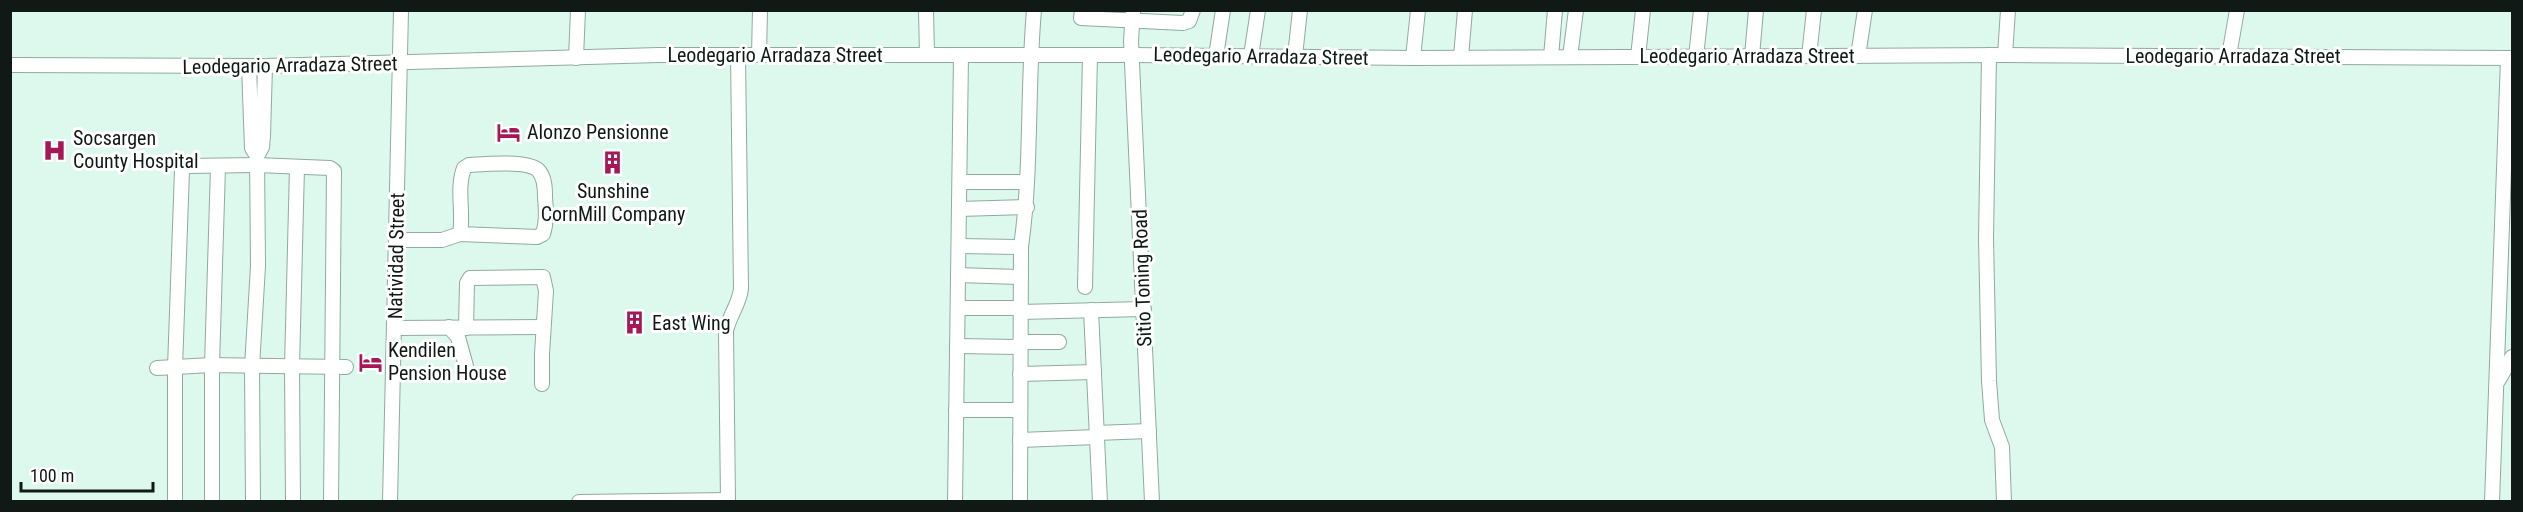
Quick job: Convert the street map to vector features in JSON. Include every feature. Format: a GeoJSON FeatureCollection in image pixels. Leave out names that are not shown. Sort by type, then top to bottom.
{"type":"FeatureCollection","features":[{"type":"Feature","properties":{"kind":"street","name":"Natividad Street"},"geometry":{"type":"LineString","coordinates":[[390,501],[401,10]]}},
{"type":"Feature","properties":{"kind":"street"},"geometry":{"type":"LineString","coordinates":[[576,58],[578,10]]}},
{"type":"Feature","properties":{"kind":"street"},"geometry":{"type":"LineString","coordinates":[[759,55],[760,10]]}},
{"type":"Feature","properties":{"kind":"street"},"geometry":{"type":"LineString","coordinates":[[926,10],[927,55]]}},
{"type":"Feature","properties":{"kind":"street"},"geometry":{"type":"LineString","coordinates":[[1020,501],[1021,247],[1027,207],[1030,55],[1034,10]]}},
{"type":"Feature","properties":{"kind":"street"},"geometry":{"type":"LineString","coordinates":[[1082,10],[1081,18],[1132,16],[1183,23],[1189,21],[1193,10]]}},
{"type":"Feature","properties":{"kind":"street"},"geometry":{"type":"LineString","coordinates":[[1216,56],[1223,10]]}},
{"type":"Feature","properties":{"kind":"street"},"geometry":{"type":"LineString","coordinates":[[1251,56],[1258,10]]}},
{"type":"Feature","properties":{"kind":"street"},"geometry":{"type":"LineString","coordinates":[[1295,56],[1300,10]]}},
{"type":"Feature","properties":{"kind":"street"},"geometry":{"type":"LineString","coordinates":[[1413,58],[1418,10]]}},
{"type":"Feature","properties":{"kind":"street"},"geometry":{"type":"LineString","coordinates":[[1461,57],[1465,10]]}},
{"type":"Feature","properties":{"kind":"street"},"geometry":{"type":"LineString","coordinates":[[1551,57],[1555,10]]}},
{"type":"Feature","properties":{"kind":"street"},"geometry":{"type":"LineString","coordinates":[[1570,57],[1576,10]]}},
{"type":"Feature","properties":{"kind":"street"},"geometry":{"type":"LineString","coordinates":[[1638,57],[1643,10]]}},
{"type":"Feature","properties":{"kind":"street"},"geometry":{"type":"LineString","coordinates":[[1696,57],[1701,10]]}},
{"type":"Feature","properties":{"kind":"street"},"geometry":{"type":"LineString","coordinates":[[1752,56],[1756,10]]}},
{"type":"Feature","properties":{"kind":"street"},"geometry":{"type":"LineString","coordinates":[[1809,56],[1814,10]]}},
{"type":"Feature","properties":{"kind":"street"},"geometry":{"type":"LineString","coordinates":[[1858,56],[1864,10]]}},
{"type":"Feature","properties":{"kind":"street"},"geometry":{"type":"LineString","coordinates":[[2005,55],[2008,10]]}},
{"type":"Feature","properties":{"kind":"street"},"geometry":{"type":"LineString","coordinates":[[2229,56],[2237,10]]}},
{"type":"Feature","properties":{"kind":"street","name":"Sitio Toning Road"},"geometry":{"type":"LineString","coordinates":[[1132,16],[1152,501]]}},
{"type":"Feature","properties":{"kind":"street","name":"Leodegario Arradaza Street"},"geometry":{"type":"LineString","coordinates":[[10,65],[265,66],[738,55],[1413,58],[2005,55],[2510,58]]}},
{"type":"Feature","properties":{"kind":"street"},"geometry":{"type":"LineString","coordinates":[[579,501],[728,501],[726,331],[740,299],[741,289],[738,55]]}},
{"type":"Feature","properties":{"kind":"street"},"geometry":{"type":"LineString","coordinates":[[956,501],[961,55]]}},
{"type":"Feature","properties":{"kind":"street"},"geometry":{"type":"LineString","coordinates":[[1085,287],[1090,55]]}},
{"type":"Feature","properties":{"kind":"street"},"geometry":{"type":"LineString","coordinates":[[1989,55],[1986,238],[1989,381],[1992,420],[2001,447],[2004,501]]}},
{"type":"Feature","properties":{"kind":"street"},"geometry":{"type":"LineString","coordinates":[[2493,501],[2496,386],[2506,361],[2510,58]]}},
{"type":"Feature","properties":{"kind":"street"},"geometry":{"type":"LineString","coordinates":[[249,66],[252,145],[257,161],[258,266],[252,367],[253,501]]}},
{"type":"Feature","properties":{"kind":"street"},"geometry":{"type":"LineString","coordinates":[[257,161],[263,136],[265,66]]}},
{"type":"Feature","properties":{"kind":"street"},"geometry":{"type":"LineString","coordinates":[[175,501],[175,368],[182,170],[187,166],[218,167],[257,161],[297,167],[330,168],[334,171],[331,501]]}},
{"type":"Feature","properties":{"kind":"street"},"geometry":{"type":"LineString","coordinates":[[397,240],[442,240],[460,234],[537,237],[543,234],[546,222],[544,182],[539,171],[531,166],[505,164],[469,165],[464,168],[461,176],[460,234]]}},
{"type":"Feature","properties":{"kind":"street"},"geometry":{"type":"LineString","coordinates":[[212,501],[212,365],[218,167]]}},
{"type":"Feature","properties":{"kind":"street"},"geometry":{"type":"LineString","coordinates":[[293,501],[292,367],[297,167]]}},
{"type":"Feature","properties":{"kind":"street"},"geometry":{"type":"LineString","coordinates":[[960,182],[1027,182]]}},
{"type":"Feature","properties":{"kind":"street"},"geometry":{"type":"LineString","coordinates":[[959,209],[1027,207]]}},
{"type":"Feature","properties":{"kind":"street"},"geometry":{"type":"LineString","coordinates":[[959,246],[1021,247]]}},
{"type":"Feature","properties":{"kind":"street"},"geometry":{"type":"LineString","coordinates":[[958,275],[1021,277]]}},
{"type":"Feature","properties":{"kind":"street"},"geometry":{"type":"LineString","coordinates":[[466,328],[467,283],[470,278],[543,277],[546,283],[542,384]]}},
{"type":"Feature","properties":{"kind":"street"},"geometry":{"type":"LineString","coordinates":[[958,308],[1144,309]]}},
{"type":"Feature","properties":{"kind":"street"},"geometry":{"type":"LineString","coordinates":[[1091,310],[1100,501]]}},
{"type":"Feature","properties":{"kind":"street"},"geometry":{"type":"LineString","coordinates":[[449,327],[458,337],[466,366]]}},
{"type":"Feature","properties":{"kind":"street"},"geometry":{"type":"LineString","coordinates":[[394,328],[543,327]]}},
{"type":"Feature","properties":{"kind":"street"},"geometry":{"type":"LineString","coordinates":[[957,346],[1059,342]]}},
{"type":"Feature","properties":{"kind":"street"},"geometry":{"type":"LineString","coordinates":[[157,368],[212,365],[346,367]]}},
{"type":"Feature","properties":{"kind":"street"},"geometry":{"type":"LineString","coordinates":[[1020,374],[1094,372]]}},
{"type":"Feature","properties":{"kind":"street"},"geometry":{"type":"LineString","coordinates":[[956,410],[1020,410]]}},
{"type":"Feature","properties":{"kind":"street"},"geometry":{"type":"LineString","coordinates":[[1020,440],[1149,431]]}},
{"type":"Feature","properties":{"kind":"place","name":"Alonzo Pensionne"},"geometry":{"type":"Point","coordinates":[509,132]}},
{"type":"Feature","properties":{"kind":"place","name":"Socsargen County Hospital"},"geometry":{"type":"Point","coordinates":[55,150]}},
{"type":"Feature","properties":{"kind":"place","name":"Sunshine CornMill Company"},"geometry":{"type":"Point","coordinates":[613,163]}},
{"type":"Feature","properties":{"kind":"place","name":"East Wing"},"geometry":{"type":"Point","coordinates":[634,323]}},
{"type":"Feature","properties":{"kind":"place","name":"Kendilen Pension House"},"geometry":{"type":"Point","coordinates":[370,362]}}]}
